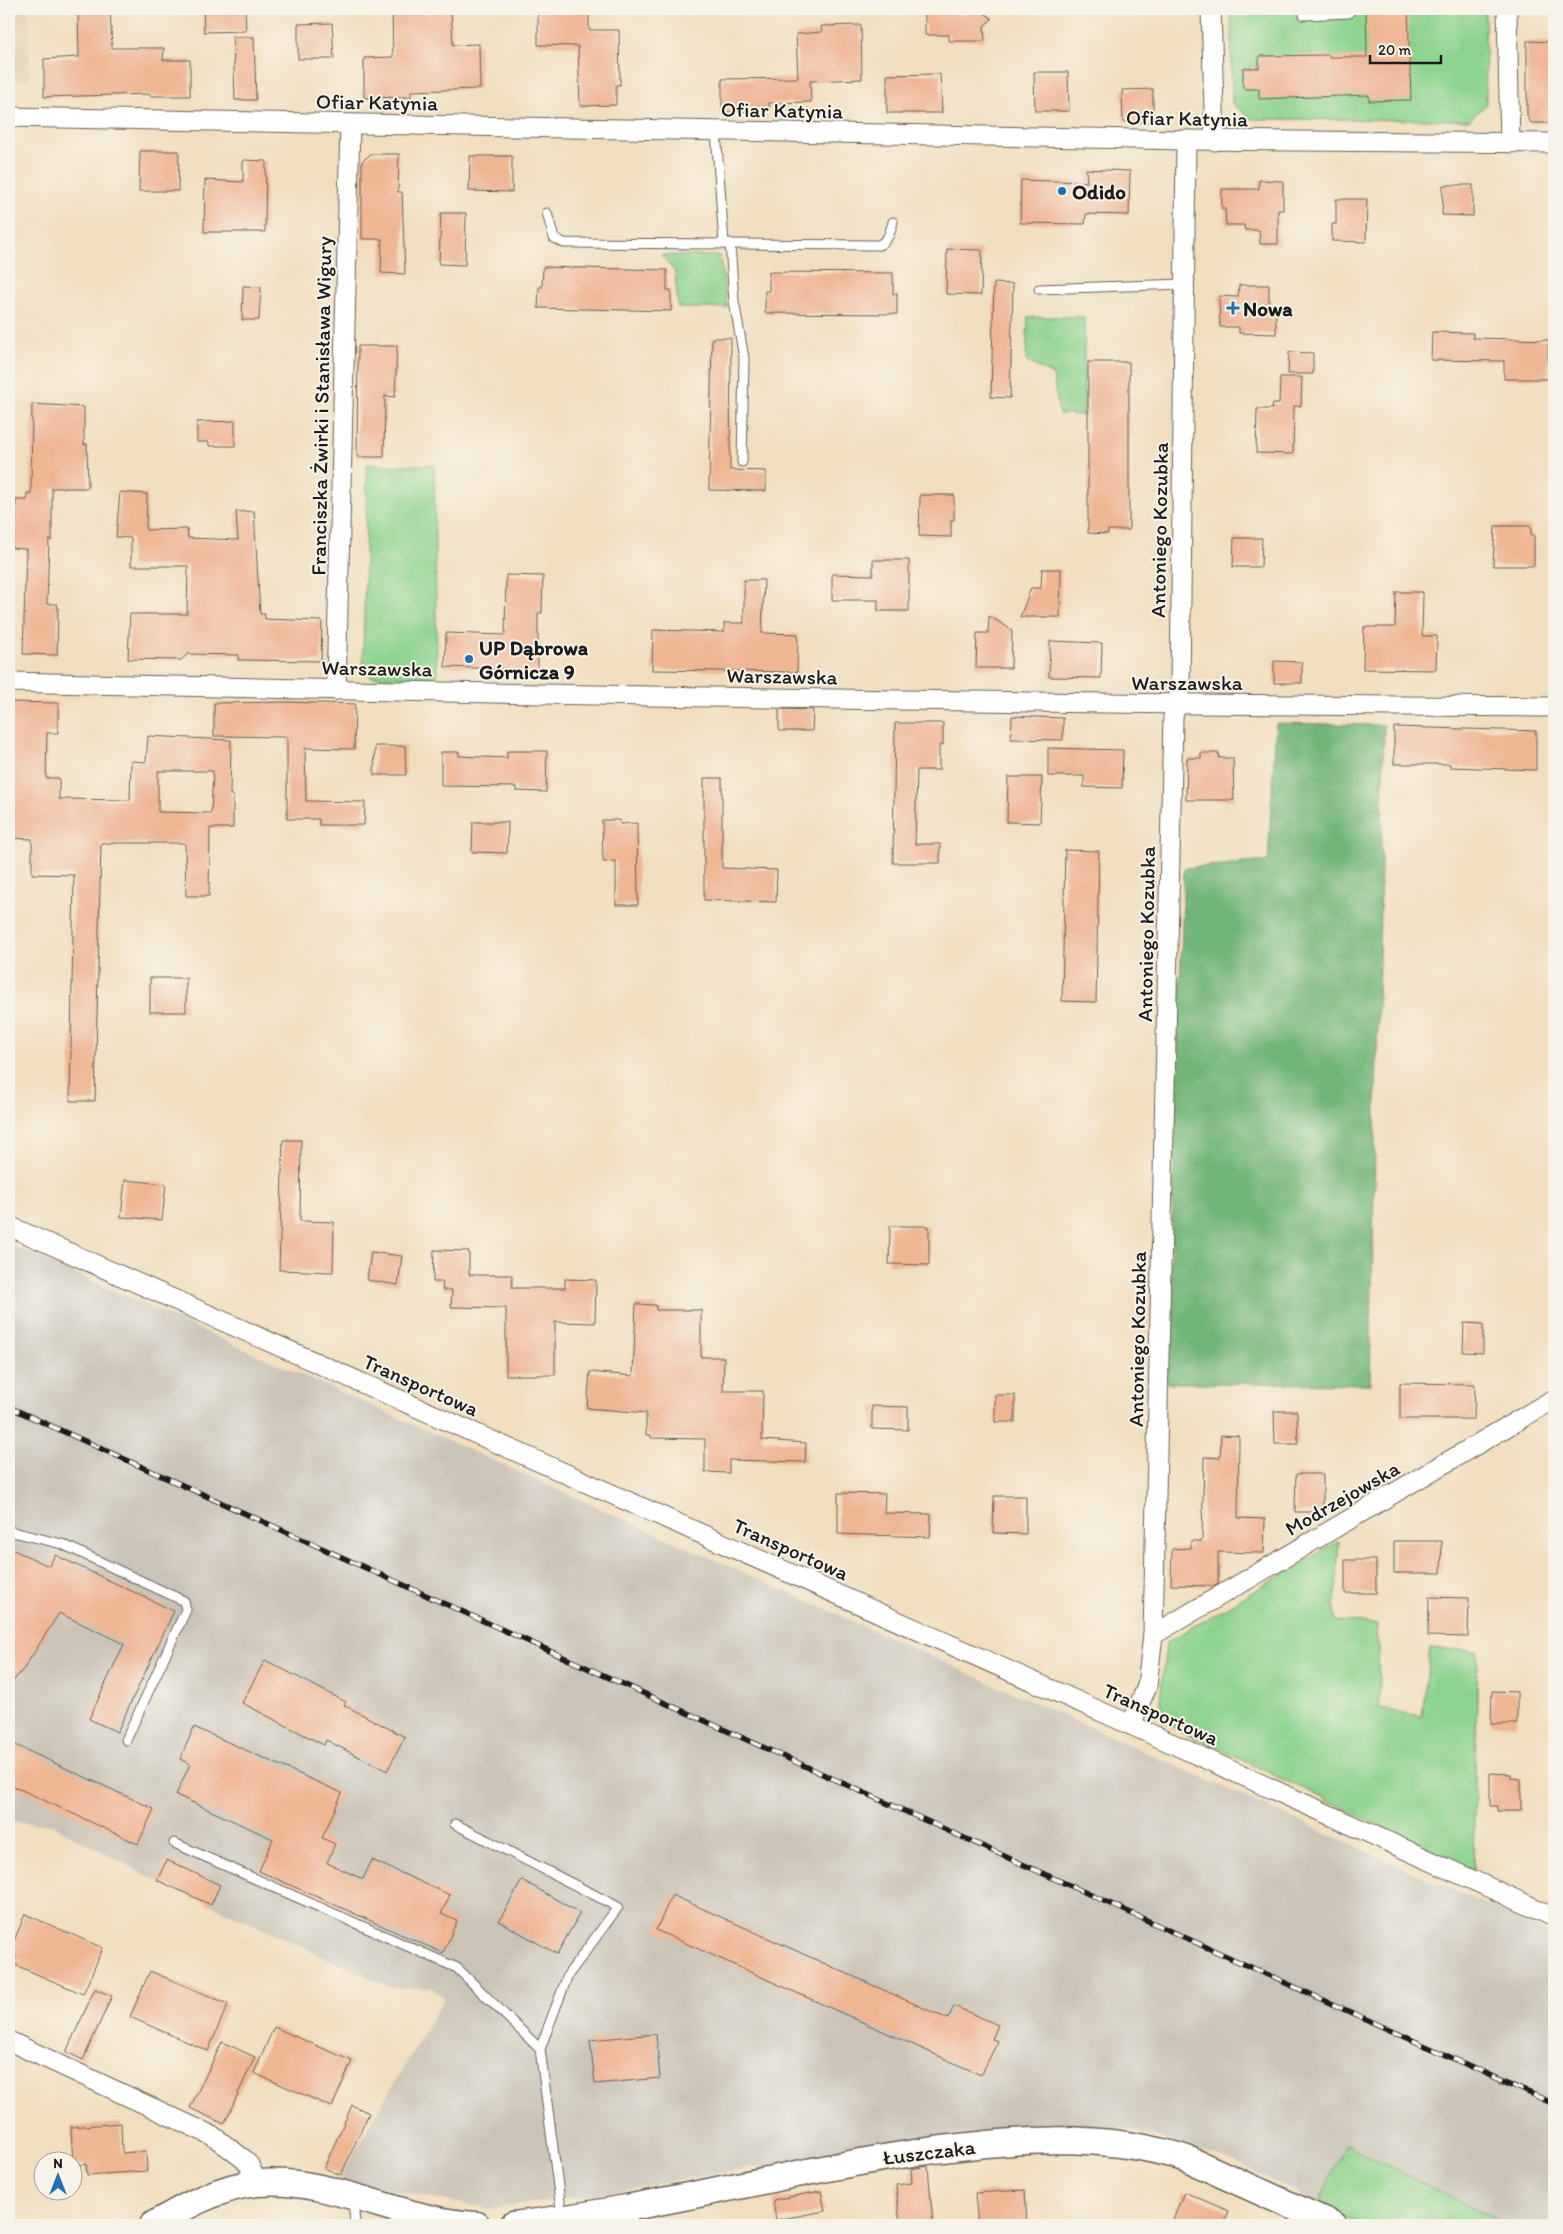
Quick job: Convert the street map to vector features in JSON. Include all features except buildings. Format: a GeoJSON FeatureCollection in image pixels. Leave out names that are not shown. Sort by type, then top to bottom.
{"type":"FeatureCollection","features":[{"type":"Feature","properties":{"kind":"street"},"geometry":{"type":"LineString","coordinates":[[1211,9],[1214,141]]}},
{"type":"Feature","properties":{"kind":"street"},"geometry":{"type":"LineString","coordinates":[[1507,9],[1510,143]]}},
{"type":"Feature","properties":{"kind":"street","name":"Ofiar Katynia"},"geometry":{"type":"LineString","coordinates":[[9,117],[1214,141],[1554,143]]}},
{"type":"Feature","properties":{"kind":"street","name":"Franciszka Żwirki i Stanisława Wigury"},"geometry":{"type":"LineString","coordinates":[[336,690],[350,124]]}},
{"type":"Feature","properties":{"kind":"street","name":"Antoniego Kozubka"},"geometry":{"type":"LineString","coordinates":[[1132,1725],[1147,1686],[1153,1635],[1173,717],[1180,692],[1186,140]]}},
{"type":"Feature","properties":{"kind":"street","name":"Warszawska"},"geometry":{"type":"LineString","coordinates":[[9,682],[336,690],[1176,705],[1554,707]]}},
{"type":"Feature","properties":{"kind":"street","name":"Transportowa"},"geometry":{"type":"LineString","coordinates":[[9,1226],[1132,1725],[1554,1917]]}},
{"type":"Feature","properties":{"kind":"street","name":"Modrzejowska"},"geometry":{"type":"LineString","coordinates":[[1153,1635],[1554,1399]]}},
{"type":"Feature","properties":{"kind":"street"},"geometry":{"type":"LineString","coordinates":[[9,2041],[213,2136],[249,2165],[257,2183]]}},
{"type":"Feature","properties":{"kind":"street","name":"Łuszczaka"},"geometry":{"type":"LineString","coordinates":[[513,2225],[562,2220],[842,2164],[960,2147],[1067,2140],[1128,2145],[1172,2153],[1334,2225]]}},
{"type":"Feature","properties":{"kind":"street"},"geometry":{"type":"LineString","coordinates":[[152,2225],[229,2188],[257,2183],[283,2183],[320,2188],[432,2218],[477,2225]]}},
{"type":"Feature","properties":{"kind":"lane"},"geometry":{"type":"LineString","coordinates":[[1304,9],[1304,15],[1349,14]]}},
{"type":"Feature","properties":{"kind":"lane"},"geometry":{"type":"LineString","coordinates":[[716,131],[734,301],[744,358],[742,462]]}},
{"type":"Feature","properties":{"kind":"lane"},"geometry":{"type":"LineString","coordinates":[[547,213],[554,238],[564,243],[879,244],[885,242],[889,237],[894,222]]}},
{"type":"Feature","properties":{"kind":"lane"},"geometry":{"type":"LineString","coordinates":[[1039,289],[1184,284]]}},
{"type":"Feature","properties":{"kind":"lane"},"geometry":{"type":"LineString","coordinates":[[9,1531],[62,1544],[184,1601],[186,1610],[126,1740]]}},
{"type":"Feature","properties":{"kind":"lane"},"geometry":{"type":"LineString","coordinates":[[455,1824],[618,1907],[568,1975],[540,2049],[562,2220]]}},
{"type":"Feature","properties":{"kind":"lane"},"geometry":{"type":"LineString","coordinates":[[174,1843],[457,1968],[540,2049]]}},
{"type":"Feature","properties":{"kind":"lane"},"geometry":{"type":"LineString","coordinates":[[353,2198],[355,2225]]}},
{"type":"Feature","properties":{"kind":"shaded area"},"geometry":{"type":"Polygon","coordinates":[[[9,9],[29,9],[30,80],[9,81],[9,9]]]}},
{"type":"Feature","properties":{"kind":"shaded area"},"geometry":{"type":"Polygon","coordinates":[[[9,1244],[1554,1935],[1554,2225],[1508,2225],[1345,2145],[1319,2204],[1227,2158],[1128,2129],[1036,2125],[875,2146],[594,2195],[490,2209],[340,2180],[341,2175],[444,1998],[432,1988],[392,1988],[144,1874],[52,1825],[9,1821],[9,1244]]]}},
{"type":"Feature","properties":{"kind":"green space"},"geometry":{"type":"Polygon","coordinates":[[[1231,9],[1485,9],[1486,105],[1469,120],[1251,119],[1232,103],[1231,9]]]}},
{"type":"Feature","properties":{"kind":"green space"},"geometry":{"type":"Polygon","coordinates":[[[661,255],[720,256],[727,308],[678,308],[675,272],[661,255]]]}},
{"type":"Feature","properties":{"kind":"green space"},"geometry":{"type":"Polygon","coordinates":[[[1028,317],[1084,317],[1084,415],[1059,414],[1053,375],[1026,361],[1028,317]]]}},
{"type":"Feature","properties":{"kind":"green space"},"geometry":{"type":"Polygon","coordinates":[[[367,465],[434,465],[437,677],[371,677],[363,661],[367,465]]]}},
{"type":"Feature","properties":{"kind":"green space"},"geometry":{"type":"Polygon","coordinates":[[[1276,723],[1384,725],[1370,1384],[1167,1383],[1184,868],[1268,861],[1276,723]]]}},
{"type":"Feature","properties":{"kind":"green space"},"geometry":{"type":"Polygon","coordinates":[[[1339,1541],[1334,1621],[1377,1624],[1380,1709],[1422,1716],[1430,1648],[1478,1651],[1473,1870],[1169,1725],[1160,1701],[1166,1643],[1339,1541]]]}},
{"type":"Feature","properties":{"kind":"green space"},"geometry":{"type":"Polygon","coordinates":[[[1345,2145],[1508,2225],[1360,2225],[1319,2204],[1345,2145]]]}},
{"type":"Feature","properties":{"kind":"railway"},"geometry":{"type":"LineString","coordinates":[[9,1407],[1554,2104]]}},
{"type":"Feature","properties":{"kind":"place","name":"Odido"},"geometry":{"type":"Point","coordinates":[1062,191]}},
{"type":"Feature","properties":{"kind":"place","name":"Nowa"},"geometry":{"type":"Point","coordinates":[1233,308]}},
{"type":"Feature","properties":{"kind":"place","name":"UP Dąbrowa Górnicza 9"},"geometry":{"type":"Point","coordinates":[469,659]}}]}
